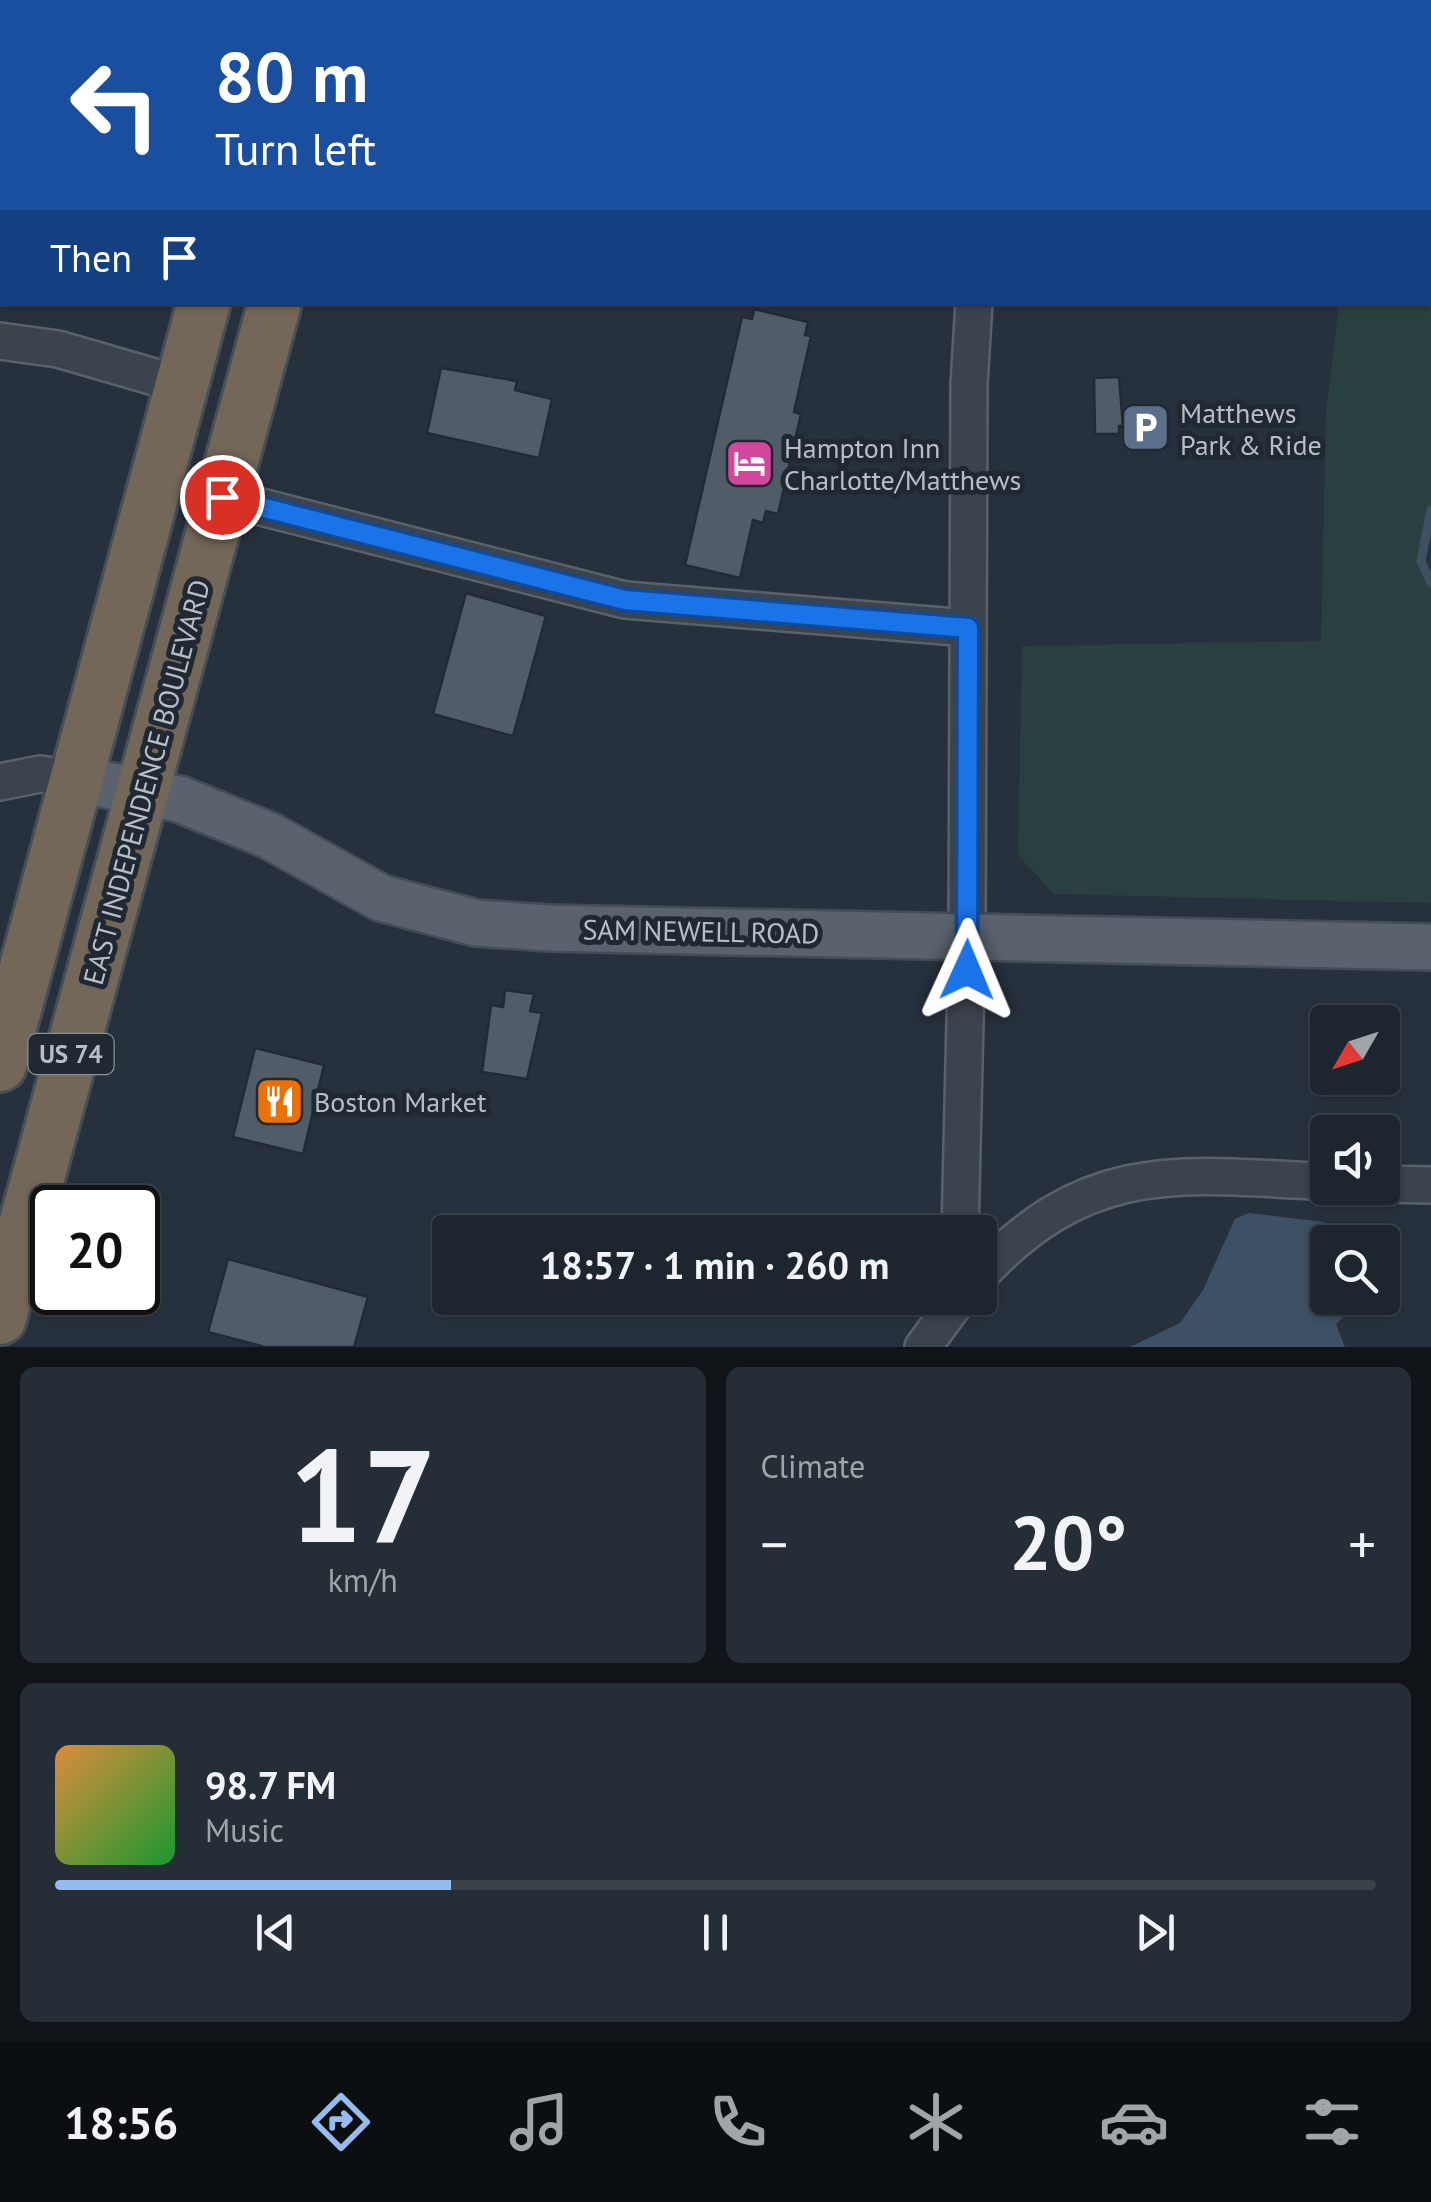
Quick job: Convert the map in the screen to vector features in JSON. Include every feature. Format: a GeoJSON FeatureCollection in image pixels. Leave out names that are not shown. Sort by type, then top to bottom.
{"type":"FeatureCollection","features":[{"type":"Feature","properties":{"kind":"highway","name":"US 74"},"geometry":{"type":"LineString","coordinates":[[0,1065],[203,305]]}},
{"type":"Feature","properties":{"kind":"highway","name":"EAST INDEPENDENCE BOULEVARD"},"geometry":{"type":"LineString","coordinates":[[0,1318],[273,305]]}},
{"type":"Feature","properties":{"kind":"main road","name":"SAM NEWELL ROAD"},"geometry":{"type":"LineString","coordinates":[[76,779],[179,799],[270,836],[381,898],[476,923],[1431,947]]}},
{"type":"Feature","properties":{"kind":"street"},"geometry":{"type":"LineString","coordinates":[[960,1215],[968,937],[968,385],[974,305]]}},
{"type":"Feature","properties":{"kind":"street"},"geometry":{"type":"LineString","coordinates":[[0,342],[58,349],[182,384]]}},
{"type":"Feature","properties":{"kind":"street"},"geometry":{"type":"LineString","coordinates":[[222,497],[625,600],[968,628]]}},
{"type":"Feature","properties":{"kind":"street","name":"SAM NEWELL ROAD"},"geometry":{"type":"LineString","coordinates":[[0,782],[40,774],[76,779]]}},
{"type":"Feature","properties":{"kind":"street"},"geometry":{"type":"LineString","coordinates":[[997,1259],[1032,1225],[1066,1204],[1129,1181],[1204,1175],[1310,1181]]}},
{"type":"Feature","properties":{"kind":"street"},"geometry":{"type":"LineString","coordinates":[[1400,1184],[1431,1184]]}},
{"type":"Feature","properties":{"kind":"street"},"geometry":{"type":"LineString","coordinates":[[923,1347],[947,1315]]}},
{"type":"Feature","properties":{"kind":"green space"},"geometry":{"type":"Polygon","coordinates":[[[1339,305],[1431,305],[1431,510],[1421,561],[1431,583],[1431,903],[1054,894],[1018,855],[1022,646],[1321,641],[1326,412],[1339,305]]]}},
{"type":"Feature","properties":{"kind":"water"},"geometry":{"type":"Polygon","coordinates":[[[1249,1213],[1324,1222],[1326,1225],[1310,1225],[1310,1315],[1346,1315],[1336,1324],[1345,1347],[1130,1347],[1180,1323],[1203,1290],[1235,1219],[1249,1213]]]}},
{"type":"Feature","properties":{"kind":"building","name":"Hampton Inn Charlotte/Matthews"},"geometry":{"type":"Polygon","coordinates":[[[754,309],[808,322],[805,335],[811,336],[794,412],[801,414],[778,514],[766,511],[763,523],[753,520],[740,578],[685,565],[742,317],[752,319],[754,309]]]}},
{"type":"Feature","properties":{"kind":"building"},"geometry":{"type":"Polygon","coordinates":[[[441,368],[517,381],[515,390],[552,399],[539,458],[427,433],[441,368]]]}},
{"type":"Feature","properties":{"kind":"building"},"geometry":{"type":"Polygon","coordinates":[[[1119,377],[1123,426],[1119,426],[1119,434],[1095,434],[1094,378],[1119,377]]]}},
{"type":"Feature","properties":{"kind":"building"},"geometry":{"type":"Polygon","coordinates":[[[466,593],[546,616],[513,736],[433,714],[466,593]]]}},
{"type":"Feature","properties":{"kind":"building"},"geometry":{"type":"Polygon","coordinates":[[[505,990],[534,994],[530,1011],[542,1013],[527,1079],[482,1072],[491,1005],[503,1007],[505,990]]]}},
{"type":"Feature","properties":{"kind":"building","name":"Boston Market"},"geometry":{"type":"Polygon","coordinates":[[[255,1048],[324,1065],[303,1154],[233,1137],[255,1048]]]}},
{"type":"Feature","properties":{"kind":"building"},"geometry":{"type":"Polygon","coordinates":[[[228,1259],[368,1297],[354,1347],[265,1347],[208,1332],[228,1259]]]}},
{"type":"Feature","properties":{"kind":"waterway"},"geometry":{"type":"LineString","coordinates":[[1431,510],[1421,561],[1431,583]]}},
{"type":"Feature","properties":{"kind":"place","name":"Matthews Park & Ride"},"geometry":{"type":"Point","coordinates":[1145,428]}},
{"type":"Feature","properties":{"kind":"place","name":"Hampton Inn Charlotte/Matthews"},"geometry":{"type":"Point","coordinates":[749,463]}},
{"type":"Feature","properties":{"kind":"place","name":"Boston Market"},"geometry":{"type":"Point","coordinates":[279,1101]}},
{"type":"Feature","properties":{"kind":"route"},"geometry":{"type":"LineString","coordinates":[[222,497],[625,600],[968,628],[967,970]]}}]}
